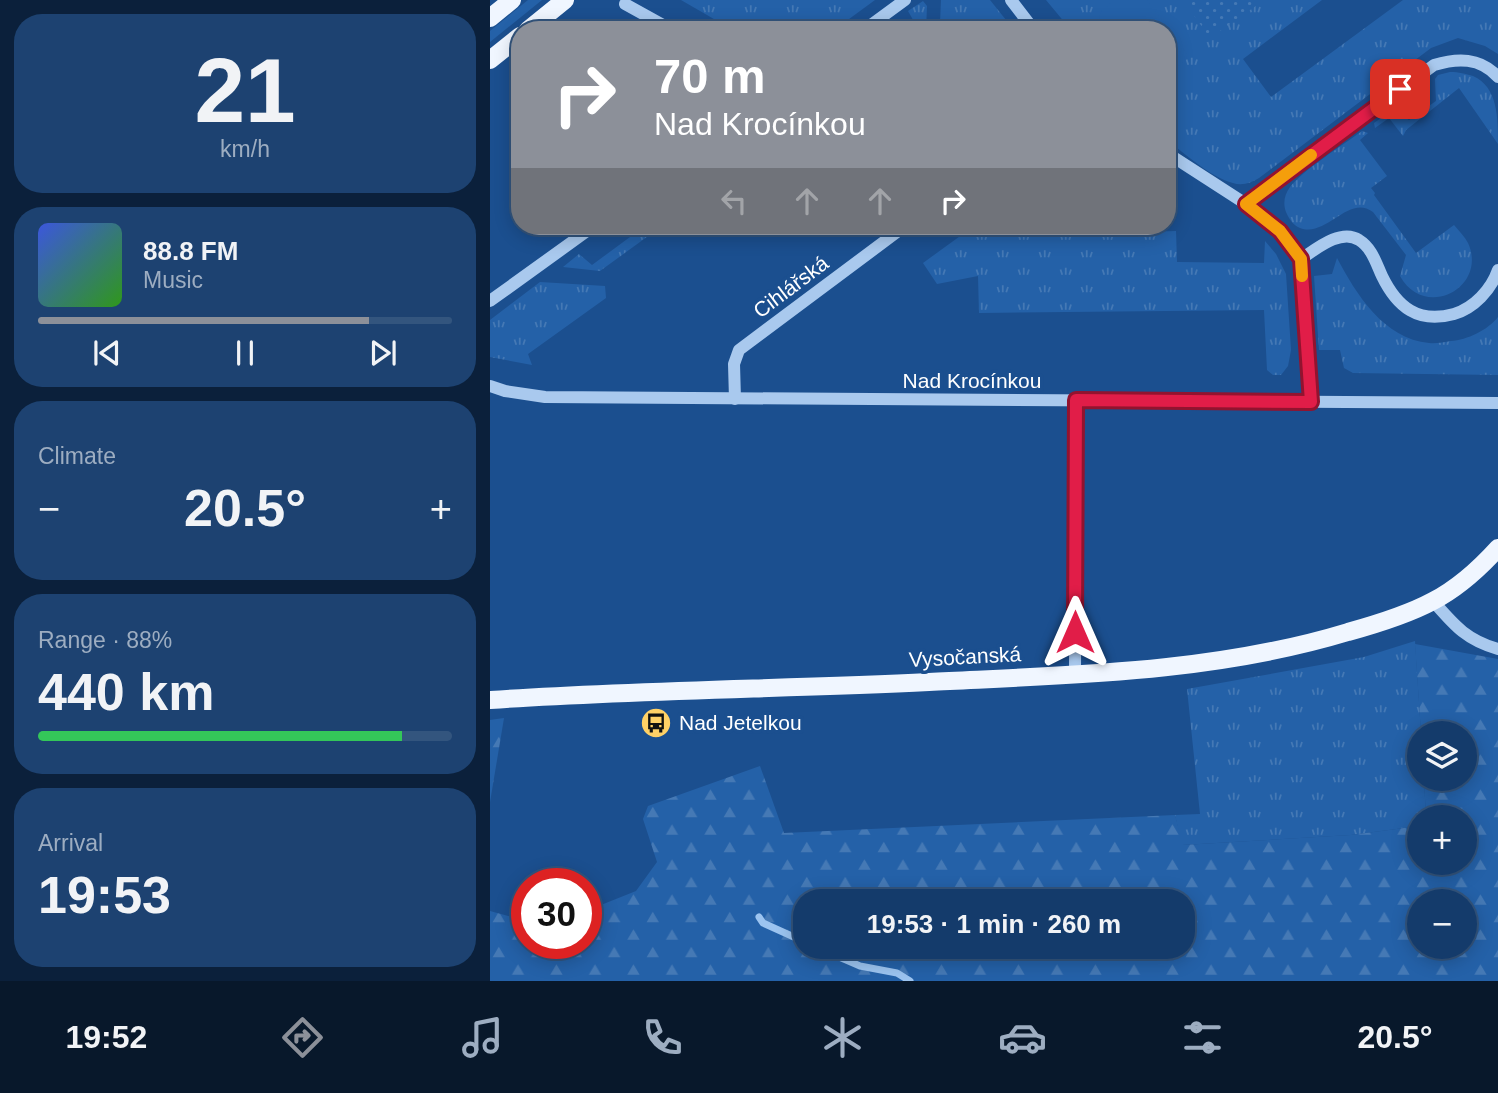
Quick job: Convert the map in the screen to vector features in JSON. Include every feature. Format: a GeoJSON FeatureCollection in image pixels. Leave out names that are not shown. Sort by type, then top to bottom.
{"type":"FeatureCollection","features":[{"type":"Feature","properties":{"kind":"main road"},"geometry":{"type":"LineString","coordinates":[[490,18],[512,0]]}},
{"type":"Feature","properties":{"kind":"main road"},"geometry":{"type":"LineString","coordinates":[[539,21],[565,0]]}},
{"type":"Feature","properties":{"kind":"main road"},"geometry":{"type":"LineString","coordinates":[[490,60],[511,43]]}},
{"type":"Feature","properties":{"kind":"main road","name":"Vysočanská"},"geometry":{"type":"LineString","coordinates":[[490,700],[1075,675],[1181,666],[1250,656],[1331,638],[1376,624],[1433,601],[1464,581],[1498,548]]}},
{"type":"Feature","properties":{"kind":"street"},"geometry":{"type":"LineString","coordinates":[[876,21],[905,0]]}},
{"type":"Feature","properties":{"kind":"street"},"geometry":{"type":"LineString","coordinates":[[1011,0],[1027,21]]}},
{"type":"Feature","properties":{"kind":"street"},"geometry":{"type":"LineString","coordinates":[[625,4],[655,21]]}},
{"type":"Feature","properties":{"kind":"street"},"geometry":{"type":"LineString","coordinates":[[1246,204],[1434,65],[1454,59],[1475,62],[1493,71],[1498,77]]}},
{"type":"Feature","properties":{"kind":"street"},"geometry":{"type":"LineString","coordinates":[[1176,159],[1246,204],[1280,231],[1301,259],[1311,402]]}},
{"type":"Feature","properties":{"kind":"street"},"geometry":{"type":"LineString","coordinates":[[490,301],[582,235]]}},
{"type":"Feature","properties":{"kind":"street","name":"Cihlářská"},"geometry":{"type":"LineString","coordinates":[[735,398],[734,364],[739,349],[893,235]]}},
{"type":"Feature","properties":{"kind":"street"},"geometry":{"type":"LineString","coordinates":[[1301,259],[1324,244],[1343,237],[1358,239],[1372,253],[1394,298],[1412,313],[1435,318],[1457,313],[1478,301],[1494,282],[1498,270]]}},
{"type":"Feature","properties":{"kind":"street","name":"Nad Krocínkou"},"geometry":{"type":"LineString","coordinates":[[490,386],[545,397],[1498,403]]}},
{"type":"Feature","properties":{"kind":"street"},"geometry":{"type":"LineString","coordinates":[[1075,675],[1076,400]]}},
{"type":"Feature","properties":{"kind":"street"},"geometry":{"type":"LineString","coordinates":[[1433,601],[1462,633],[1478,643],[1498,649]]}},
{"type":"Feature","properties":{"kind":"green space"},"geometry":{"type":"Polygon","coordinates":[[[528,0],[542,0],[516,21],[511,21],[511,25],[490,42],[490,31],[528,0]]]}},
{"type":"Feature","properties":{"kind":"green space"},"geometry":{"type":"Polygon","coordinates":[[[681,0],[875,0],[846,21],[717,21],[681,0]]]}},
{"type":"Feature","properties":{"kind":"green space"},"geometry":{"type":"Polygon","coordinates":[[[941,0],[990,0],[1007,21],[940,21],[941,0]]]}},
{"type":"Feature","properties":{"kind":"green space"},"geometry":{"type":"Polygon","coordinates":[[[1046,0],[1322,0],[1243,59],[1271,97],[1403,0],[1498,0],[1498,54],[1485,46],[1458,38],[1431,48],[1259,178],[1246,184],[1236,184],[1207,171],[1176,147],[1176,21],[1064,21],[1046,0]]]}},
{"type":"Feature","properties":{"kind":"green space"},"geometry":{"type":"Polygon","coordinates":[[[1115,0],[1147,0],[1163,21],[1101,21],[1099,17],[1102,10],[1115,0]]]}},
{"type":"Feature","properties":{"kind":"green space"},"geometry":{"type":"Polygon","coordinates":[[[1183,0],[1263,0],[1263,1],[1210,38],[1183,0]]]}},
{"type":"Feature","properties":{"kind":"green space"},"geometry":{"type":"Polygon","coordinates":[[[923,1],[927,6],[926,21],[914,21],[908,11],[923,1]]]}},
{"type":"Feature","properties":{"kind":"green space"},"geometry":{"type":"Polygon","coordinates":[[[1176,39],[1187,54],[1186,60],[1176,67],[1176,39]]]}},
{"type":"Feature","properties":{"kind":"green space"},"geometry":{"type":"Polygon","coordinates":[[[1450,72],[1473,76],[1481,81],[1492,95],[1497,114],[1498,144],[1459,88],[1406,130],[1403,136],[1389,118],[1375,128],[1374,123],[1392,110],[1409,120],[1436,101],[1435,79],[1438,75],[1450,72]]]}},
{"type":"Feature","properties":{"kind":"green space"},"geometry":{"type":"Polygon","coordinates":[[[1362,131],[1368,133],[1360,140],[1387,176],[1371,188],[1374,195],[1416,253],[1454,225],[1468,243],[1472,259],[1469,273],[1462,285],[1451,293],[1438,297],[1424,296],[1411,289],[1400,276],[1406,255],[1373,212],[1355,208],[1328,223],[1310,229],[1298,227],[1288,217],[1284,203],[1286,193],[1296,180],[1362,131]]]}},
{"type":"Feature","properties":{"kind":"green space"},"geometry":{"type":"Polygon","coordinates":[[[1176,231],[1177,262],[1264,263],[1265,241],[1276,254],[1286,274],[1291,350],[1288,366],[1281,375],[1273,375],[1267,370],[1264,310],[979,313],[978,276],[937,284],[923,263],[962,235],[1176,235],[1176,231]]]}},
{"type":"Feature","properties":{"kind":"green space"},"geometry":{"type":"Polygon","coordinates":[[[633,235],[650,235],[600,271],[563,267],[579,254],[592,265],[633,235]]]}},
{"type":"Feature","properties":{"kind":"green space"},"geometry":{"type":"Polygon","coordinates":[[[1337,258],[1353,286],[1373,312],[1385,324],[1413,340],[1434,343],[1464,339],[1477,334],[1498,317],[1498,375],[1353,373],[1344,368],[1340,350],[1319,350],[1314,276],[1332,274],[1337,258]]]}},
{"type":"Feature","properties":{"kind":"green space"},"geometry":{"type":"Polygon","coordinates":[[[540,282],[605,286],[606,298],[528,354],[532,365],[490,357],[490,320],[540,282]]]}},
{"type":"Feature","properties":{"kind":"green space"},"geometry":{"type":"Polygon","coordinates":[[[1415,641],[1420,721],[1407,721],[1407,791],[1425,791],[1425,805],[1407,805],[1407,828],[1351,835],[1182,845],[1175,815],[1200,814],[1187,689],[1364,657],[1415,641]]]}},
{"type":"Feature","properties":{"kind":"green space"},"geometry":{"type":"Polygon","coordinates":[[[1415,644],[1498,659],[1498,981],[490,981],[490,911],[511,917],[511,959],[602,959],[602,905],[636,891],[657,862],[643,819],[648,806],[760,766],[784,833],[1175,815],[1183,845],[1351,835],[1407,828],[1407,875],[1477,875],[1477,805],[1425,805],[1425,791],[1477,791],[1477,721],[1420,721],[1415,644]]]}},
{"type":"Feature","properties":{"kind":"green space"},"geometry":{"type":"Polygon","coordinates":[[[504,718],[490,802],[490,720],[504,718]]]}},
{"type":"Feature","properties":{"kind":"waterway"},"geometry":{"type":"LineString","coordinates":[[759,917],[763,923],[793,937]]}},
{"type":"Feature","properties":{"kind":"waterway"},"geometry":{"type":"LineString","coordinates":[[844,959],[860,966],[897,973],[910,981]]}},
{"type":"Feature","properties":{"kind":"slow traffic"},"geometry":{"type":"LineString","coordinates":[[1302,276],[1301,259],[1280,231],[1246,204],[1311,155]]}},
{"type":"Feature","properties":{"kind":"place","name":"Nad Jetelkou"},"geometry":{"type":"Point","coordinates":[656,723]}},
{"type":"Feature","properties":{"kind":"route"},"geometry":{"type":"LineString","coordinates":[[1075,632],[1076,400],[1311,402],[1301,259],[1280,231],[1246,204],[1400,89]]}}]}
